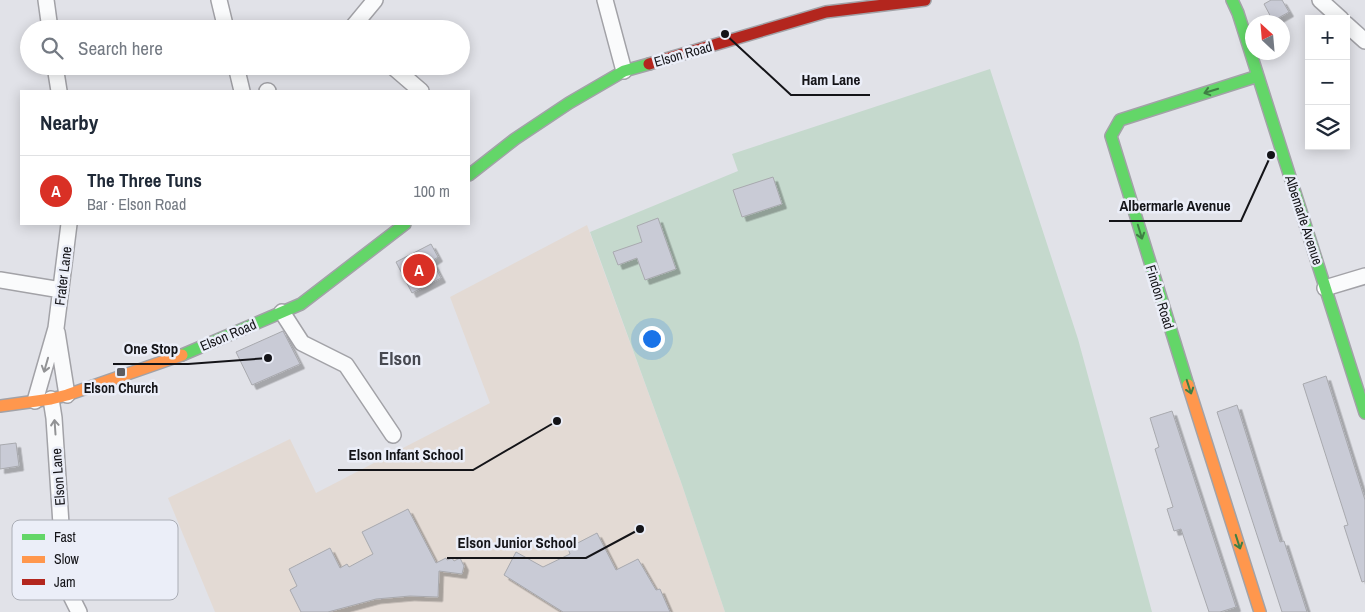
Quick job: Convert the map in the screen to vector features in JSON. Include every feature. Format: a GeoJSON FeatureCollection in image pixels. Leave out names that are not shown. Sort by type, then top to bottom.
{"type":"FeatureCollection","features":[{"type":"Feature","properties":{"kind":"street"},"geometry":{"type":"LineString","coordinates":[[46,0],[49,20]]}},
{"type":"Feature","properties":{"kind":"street"},"geometry":{"type":"LineString","coordinates":[[219,0],[224,20]]}},
{"type":"Feature","properties":{"kind":"street"},"geometry":{"type":"LineString","coordinates":[[358,20],[375,0]]}},
{"type":"Feature","properties":{"kind":"street"},"geometry":{"type":"LineString","coordinates":[[604,0],[624,71]]}},
{"type":"Feature","properties":{"kind":"street","name":"Elson Road"},"geometry":{"type":"LineString","coordinates":[[470,174],[515,139],[561,108],[624,71],[826,12],[925,0]]}},
{"type":"Feature","properties":{"kind":"street","name":"Albemarle Avenue"},"geometry":{"type":"LineString","coordinates":[[1232,0],[1238,13],[1365,413]]}},
{"type":"Feature","properties":{"kind":"street"},"geometry":{"type":"LineString","coordinates":[[1320,0],[1337,15]]}},
{"type":"Feature","properties":{"kind":"street"},"geometry":{"type":"LineString","coordinates":[[1350,28],[1365,41]]}},
{"type":"Feature","properties":{"kind":"street"},"geometry":{"type":"LineString","coordinates":[[56,75],[59,90]]}},
{"type":"Feature","properties":{"kind":"street"},"geometry":{"type":"LineString","coordinates":[[238,75],[242,90]]}},
{"type":"Feature","properties":{"kind":"street"},"geometry":{"type":"LineString","coordinates":[[402,75],[420,90]]}},
{"type":"Feature","properties":{"kind":"street","name":"Findon Road"},"geometry":{"type":"LineString","coordinates":[[1258,76],[1120,120],[1111,136],[1260,612]]}},
{"type":"Feature","properties":{"kind":"street","name":"Frater Lane"},"geometry":{"type":"LineString","coordinates":[[35,401],[56,328],[69,225]]}},
{"type":"Feature","properties":{"kind":"street","name":"Elson Road"},"geometry":{"type":"LineString","coordinates":[[0,406],[67,395],[172,359],[301,304],[404,225]]}},
{"type":"Feature","properties":{"kind":"street"},"geometry":{"type":"LineString","coordinates":[[1325,288],[1365,276]]}},
{"type":"Feature","properties":{"kind":"street"},"geometry":{"type":"LineString","coordinates":[[0,280],[61,290]]}},
{"type":"Feature","properties":{"kind":"street"},"geometry":{"type":"LineString","coordinates":[[282,312],[302,343],[346,365],[393,435]]}},
{"type":"Feature","properties":{"kind":"street","name":"Frater Lane"},"geometry":{"type":"LineString","coordinates":[[56,328],[67,395]]}},
{"type":"Feature","properties":{"kind":"street","name":"Elson Lane"},"geometry":{"type":"LineString","coordinates":[[51,399],[55,427],[61,520]]}},
{"type":"Feature","properties":{"kind":"street","name":"Elson Lane"},"geometry":{"type":"LineString","coordinates":[[73,600],[79,612]]}},
{"type":"Feature","properties":{"kind":"shaded area"},"geometry":{"type":"Polygon","coordinates":[[[587,225],[681,482],[725,612],[215,612],[168,498],[290,439],[316,493],[490,403],[450,297],[587,225]]]}},
{"type":"Feature","properties":{"kind":"green space"},"geometry":{"type":"Polygon","coordinates":[[[990,69],[1078,339],[1152,612],[725,612],[681,482],[590,232],[738,171],[732,154],[990,69]]]}},
{"type":"Feature","properties":{"kind":"building"},"geometry":{"type":"Polygon","coordinates":[[[1271,0],[1282,0],[1289,12],[1284,15],[1270,15],[1264,4],[1271,0]]]}},
{"type":"Feature","properties":{"kind":"building"},"geometry":{"type":"Polygon","coordinates":[[[773,177],[782,204],[742,217],[733,190],[773,177]]]}},
{"type":"Feature","properties":{"kind":"building"},"geometry":{"type":"Polygon","coordinates":[[[658,218],[676,269],[645,280],[637,258],[618,265],[613,252],[642,242],[637,226],[658,218]]]}},
{"type":"Feature","properties":{"kind":"building"},"geometry":{"type":"Polygon","coordinates":[[[431,244],[438,257],[432,261],[441,278],[412,293],[396,262],[431,244]]]}},
{"type":"Feature","properties":{"kind":"building"},"geometry":{"type":"Polygon","coordinates":[[[283,331],[300,364],[252,385],[236,352],[283,331]]]}},
{"type":"Feature","properties":{"kind":"building"},"geometry":{"type":"Polygon","coordinates":[[[1326,376],[1365,500],[1365,581],[1362,582],[1344,526],[1348,525],[1303,384],[1326,376]]]}},
{"type":"Feature","properties":{"kind":"building"},"geometry":{"type":"Polygon","coordinates":[[[1237,405],[1280,542],[1284,541],[1307,612],[1282,612],[1217,412],[1237,405]]]}},
{"type":"Feature","properties":{"kind":"building"},"geometry":{"type":"Polygon","coordinates":[[[1172,411],[1236,607],[1220,612],[1209,612],[1181,529],[1174,531],[1167,509],[1173,507],[1155,449],[1159,447],[1150,418],[1172,411]]]}},
{"type":"Feature","properties":{"kind":"building"},"geometry":{"type":"Polygon","coordinates":[[[16,443],[19,466],[0,469],[0,445],[16,443]]]}},
{"type":"Feature","properties":{"kind":"building"},"geometry":{"type":"Polygon","coordinates":[[[408,509],[436,563],[446,558],[447,560],[452,558],[454,561],[460,558],[464,566],[462,574],[439,571],[438,597],[410,596],[376,599],[328,612],[301,612],[290,590],[297,586],[289,569],[330,548],[340,568],[347,564],[349,567],[373,554],[362,532],[408,509]]]}},
{"type":"Feature","properties":{"kind":"building"},"geometry":{"type":"Polygon","coordinates":[[[597,533],[616,570],[638,559],[656,590],[660,589],[670,612],[563,612],[504,575],[516,552],[543,567],[570,554],[568,548],[597,533]]]}},
{"type":"Feature","properties":{"kind":"traffic: fast"},"geometry":{"type":"LineString","coordinates":[[1232,0],[1238,13],[1365,413]]}},
{"type":"Feature","properties":{"kind":"traffic: fast"},"geometry":{"type":"LineString","coordinates":[[470,174],[515,139],[569,103],[624,71],[649,64]]}},
{"type":"Feature","properties":{"kind":"traffic: fast"},"geometry":{"type":"LineString","coordinates":[[1188,385],[1111,136],[1120,120],[1258,76]]}},
{"type":"Feature","properties":{"kind":"traffic: fast"},"geometry":{"type":"LineString","coordinates":[[182,355],[301,304],[404,225]]}},
{"type":"Feature","properties":{"kind":"traffic: slow"},"geometry":{"type":"LineString","coordinates":[[0,406],[67,395],[182,355]]}},
{"type":"Feature","properties":{"kind":"traffic: slow"},"geometry":{"type":"LineString","coordinates":[[1188,385],[1260,612]]}},
{"type":"Feature","properties":{"kind":"traffic: jam"},"geometry":{"type":"LineString","coordinates":[[649,64],[826,12],[925,0]]}},
{"type":"Feature","properties":{"kind":"place","name":"Ham Lane"},"geometry":{"type":"Point","coordinates":[725,34]}},
{"type":"Feature","properties":{"kind":"place","name":"Albermarle Avenue"},"geometry":{"type":"Point","coordinates":[1271,155]}},
{"type":"Feature","properties":{"kind":"place","name":"The Three Tuns"},"geometry":{"type":"Point","coordinates":[419,270]}},
{"type":"Feature","properties":{"kind":"place","name":"One Stop"},"geometry":{"type":"Point","coordinates":[268,358]}},
{"type":"Feature","properties":{"kind":"place","name":"Elson Church"},"geometry":{"type":"Point","coordinates":[121,372]}},
{"type":"Feature","properties":{"kind":"place","name":"Elson Infant School"},"geometry":{"type":"Point","coordinates":[557,421]}},
{"type":"Feature","properties":{"kind":"place","name":"Elson Junior School"},"geometry":{"type":"Point","coordinates":[640,529]}},
{"type":"Feature","properties":{"kind":"district","name":"Elson"},"geometry":{"type":"Point","coordinates":[400,358]}}]}
